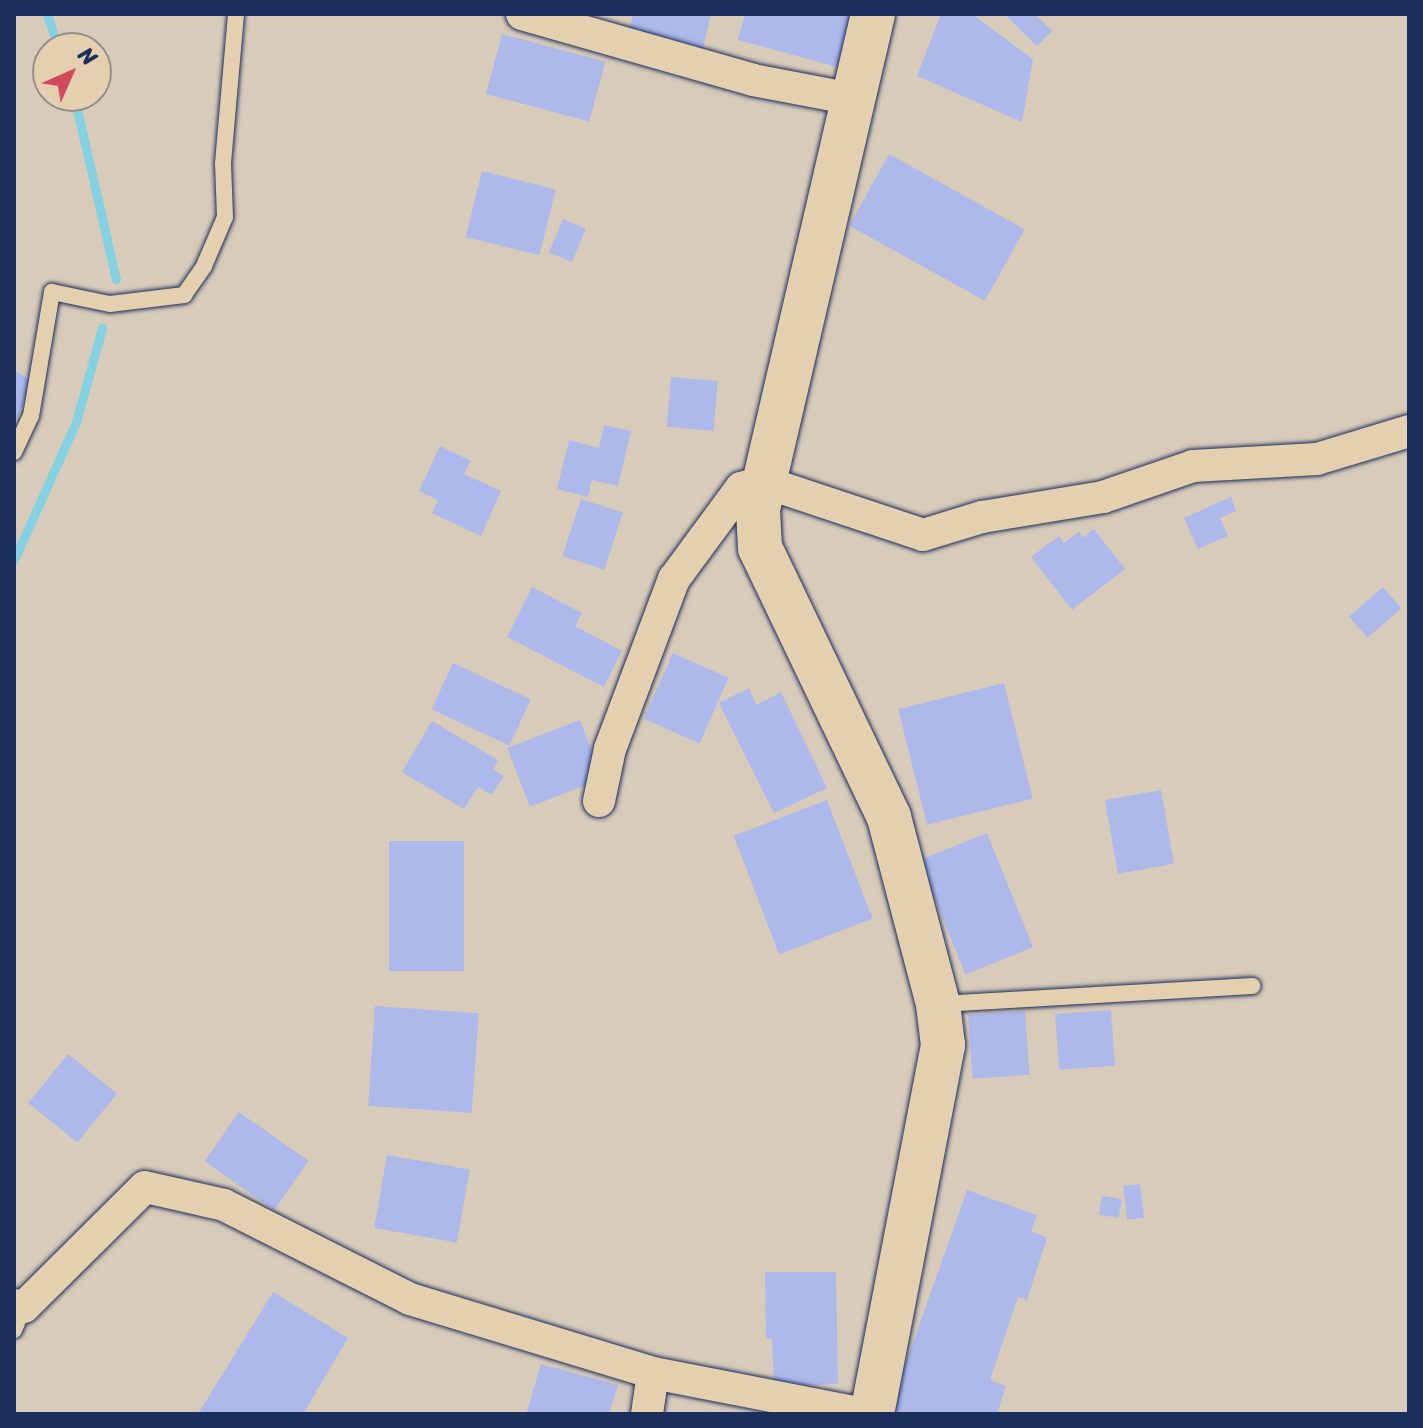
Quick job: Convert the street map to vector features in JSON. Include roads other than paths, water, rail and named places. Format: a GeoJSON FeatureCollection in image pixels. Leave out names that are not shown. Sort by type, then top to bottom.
{"type":"FeatureCollection","features":[{"type":"Feature","properties":{"kind":"street"},"geometry":{"type":"LineString","coordinates":[[872,1414],[943,1045],[938,1004],[889,817],[760,548],[758,509],[873,14]]}},
{"type":"Feature","properties":{"kind":"street"},"geometry":{"type":"LineString","coordinates":[[528,15],[753,80],[853,99]]}},
{"type":"Feature","properties":{"kind":"street"},"geometry":{"type":"LineString","coordinates":[[599,801],[610,749],[674,579],[741,488],[764,482],[923,535],[982,517],[1103,497],[1193,466],[1317,459],[1409,431]]}},
{"type":"Feature","properties":{"kind":"street"},"geometry":{"type":"LineString","coordinates":[[17,1314],[145,1187],[224,1205],[410,1299],[653,1373],[864,1414]]}},
{"type":"Feature","properties":{"kind":"street"},"geometry":{"type":"LineString","coordinates":[[647,1414],[653,1373]]}},
{"type":"Feature","properties":{"kind":"lane"},"geometry":{"type":"LineString","coordinates":[[14,452],[31,416],[52,292],[110,304],[184,295],[204,266],[225,217],[223,163],[236,14]]}},
{"type":"Feature","properties":{"kind":"lane"},"geometry":{"type":"LineString","coordinates":[[938,1004],[1252,986]]}},
{"type":"Feature","properties":{"kind":"waterway"},"geometry":{"type":"LineString","coordinates":[[47,14],[53,32]]}},
{"type":"Feature","properties":{"kind":"waterway"},"geometry":{"type":"LineString","coordinates":[[78,112],[116,279]]}},
{"type":"Feature","properties":{"kind":"waterway"},"geometry":{"type":"LineString","coordinates":[[14,560],[76,422],[102,328]]}}]}
